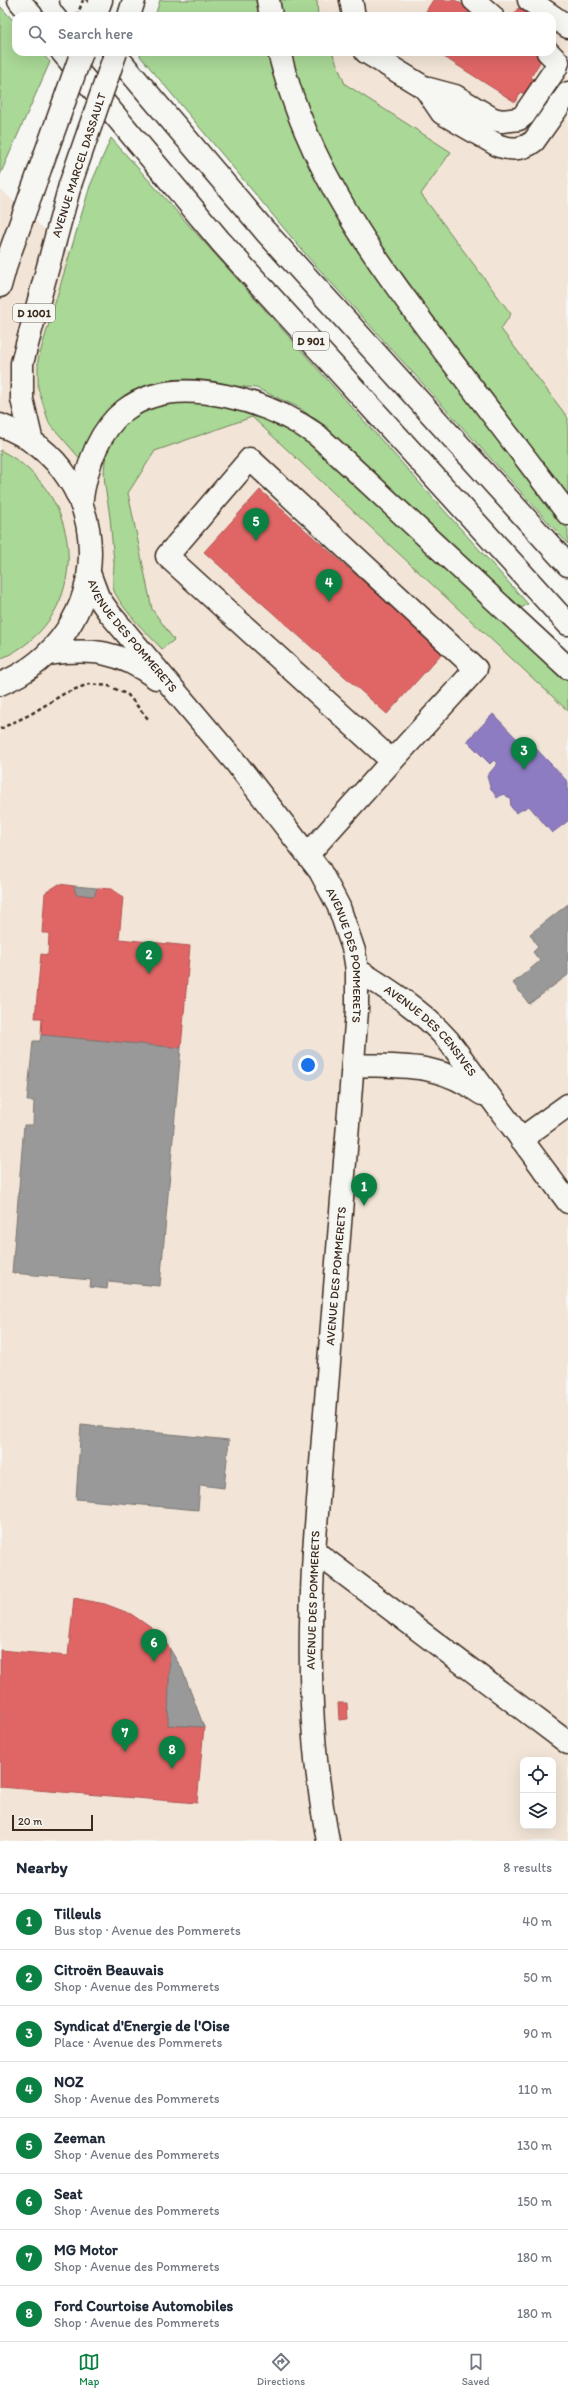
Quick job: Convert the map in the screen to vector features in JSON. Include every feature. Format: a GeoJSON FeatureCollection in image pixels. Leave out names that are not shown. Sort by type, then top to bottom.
{"type":"FeatureCollection","features":[{"type":"Feature","properties":{"kind":"main road"},"geometry":{"type":"LineString","coordinates":[[19,0],[29,12]]}},
{"type":"Feature","properties":{"kind":"main road"},"geometry":{"type":"LineString","coordinates":[[72,0],[81,12]]}},
{"type":"Feature","properties":{"kind":"main road"},"geometry":{"type":"LineString","coordinates":[[96,12],[101,0]]}},
{"type":"Feature","properties":{"kind":"main road"},"geometry":{"type":"LineString","coordinates":[[130,12],[134,0]]}},
{"type":"Feature","properties":{"kind":"main road"},"geometry":{"type":"LineString","coordinates":[[268,0],[270,12]]}},
{"type":"Feature","properties":{"kind":"main road"},"geometry":{"type":"LineString","coordinates":[[351,0],[353,12]]}},
{"type":"Feature","properties":{"kind":"main road"},"geometry":{"type":"LineString","coordinates":[[474,0],[488,12]]}},
{"type":"Feature","properties":{"kind":"main road"},"geometry":{"type":"LineString","coordinates":[[529,0],[546,12]]}},
{"type":"Feature","properties":{"kind":"main road"},"geometry":{"type":"LineString","coordinates":[[556,19],[568,27]]}},
{"type":"Feature","properties":{"kind":"main road","name":"D 901"},"geometry":{"type":"LineString","coordinates":[[65,56],[221,242],[568,624]]}},
{"type":"Feature","properties":{"kind":"main road"},"geometry":{"type":"LineString","coordinates":[[0,286],[6,260],[81,56]]}},
{"type":"Feature","properties":{"kind":"main road","name":"AVENUE MARCEL DASSAULT"},"geometry":{"type":"LineString","coordinates":[[32,442],[22,399],[22,363],[70,185],[114,56]]}},
{"type":"Feature","properties":{"kind":"main road"},"geometry":{"type":"LineString","coordinates":[[118,56],[265,232],[568,565]]}},
{"type":"Feature","properties":{"kind":"main road"},"geometry":{"type":"LineString","coordinates":[[280,56],[308,138],[354,227],[418,316],[568,514]]}},
{"type":"Feature","properties":{"kind":"main road"},"geometry":{"type":"LineString","coordinates":[[373,56],[425,88],[455,96],[493,119],[506,122],[519,119],[556,68],[558,62],[552,56]]}},
{"type":"Feature","properties":{"kind":"main road"},"geometry":{"type":"LineString","coordinates":[[425,88],[442,113],[499,146],[509,149],[528,146],[534,141],[568,93]]}},
{"type":"Feature","properties":{"kind":"main road"},"geometry":{"type":"LineString","coordinates":[[81,504],[86,474],[94,448],[111,423],[131,406],[160,394],[191,391],[231,397],[263,406],[302,425],[327,444],[568,668]]}},
{"type":"Feature","properties":{"kind":"main road"},"geometry":{"type":"LineString","coordinates":[[0,426],[32,442],[58,466],[73,488],[81,504],[90,537],[89,573],[84,598],[78,613],[65,635],[48,654],[29,669],[0,684]]}},
{"type":"Feature","properties":{"kind":"main road"},"geometry":{"type":"LineString","coordinates":[[309,853],[476,669],[250,459],[167,556],[392,761]]}},
{"type":"Feature","properties":{"kind":"main road","name":"AVENUE DES POMMERETS"},"geometry":{"type":"LineString","coordinates":[[89,573],[98,596],[110,614],[180,696],[309,853],[330,887],[348,929],[357,970],[357,1011],[314,1551],[310,1628],[312,1728],[328,1841]]}},
{"type":"Feature","properties":{"kind":"main road","name":"AVENUE DES POMMERETS"},"geometry":{"type":"LineString","coordinates":[[48,654],[89,651],[121,657],[140,666],[180,696]]}},
{"type":"Feature","properties":{"kind":"main road","name":"AVENUE DES CENSIVES"},"geometry":{"type":"LineString","coordinates":[[357,970],[402,999],[436,1026],[459,1053],[492,1101],[568,1202]]}},
{"type":"Feature","properties":{"kind":"main road","name":"AVENUE DES CENSIVES"},"geometry":{"type":"LineString","coordinates":[[353,1065],[432,1069],[463,1080],[492,1101]]}},
{"type":"Feature","properties":{"kind":"main road"},"geometry":{"type":"LineString","coordinates":[[521,1139],[568,1105]]}},
{"type":"Feature","properties":{"kind":"main road"},"geometry":{"type":"LineString","coordinates":[[314,1551],[568,1743]]}},
{"type":"Feature","properties":{"kind":"path"},"geometry":{"type":"LineString","coordinates":[[78,12],[83,0]]}},
{"type":"Feature","properties":{"kind":"path"},"geometry":{"type":"LineString","coordinates":[[0,729],[37,711],[65,693],[89,684],[109,686],[128,695],[149,720]]}},
{"type":"Feature","properties":{"kind":"shaded area"},"geometry":{"type":"Polygon","coordinates":[[[291,0],[568,0],[568,455],[312,56],[556,56],[556,12],[295,12],[291,0]]]}},
{"type":"Feature","properties":{"kind":"shaded area"},"geometry":{"type":"Polygon","coordinates":[[[0,189],[318,477],[568,710],[568,1841],[0,1841],[0,189]]]}},
{"type":"Feature","properties":{"kind":"green space"},"geometry":{"type":"Polygon","coordinates":[[[160,0],[260,0],[262,12],[156,12],[160,0]]]}},
{"type":"Feature","properties":{"kind":"green space"},"geometry":{"type":"Polygon","coordinates":[[[279,0],[317,0],[318,12],[281,12],[279,0]]]}},
{"type":"Feature","properties":{"kind":"green space"},"geometry":{"type":"Polygon","coordinates":[[[0,6],[12,20],[12,56],[45,56],[50,62],[0,175],[0,6]]]}},
{"type":"Feature","properties":{"kind":"green space"},"geometry":{"type":"Polygon","coordinates":[[[140,56],[273,56],[431,350],[568,529],[568,544],[307,256],[140,56]]]}},
{"type":"Feature","properties":{"kind":"green space"},"geometry":{"type":"Polygon","coordinates":[[[290,56],[334,56],[345,84],[451,152],[421,194],[511,314],[501,329],[568,418],[568,495],[390,260],[348,198],[296,85],[290,56]]]}},
{"type":"Feature","properties":{"kind":"green space"},"geometry":{"type":"Polygon","coordinates":[[[111,138],[528,604],[521,608],[351,450],[300,408],[256,388],[214,384],[169,383],[83,462],[49,423],[38,388],[38,360],[90,186],[111,138]]]}},
{"type":"Feature","properties":{"kind":"green space"},"geometry":{"type":"Polygon","coordinates":[[[219,399],[282,419],[411,530],[568,679],[568,711],[252,417],[155,451],[128,493],[152,609],[174,640],[162,649],[130,615],[114,590],[114,563],[105,483],[105,461],[110,443],[120,429],[133,418],[149,410],[166,405],[219,399]]]}},
{"type":"Feature","properties":{"kind":"green space"},"geometry":{"type":"Polygon","coordinates":[[[0,450],[29,470],[50,496],[63,525],[68,556],[65,587],[52,616],[31,640],[0,659],[0,450]]]}},
{"type":"Feature","properties":{"kind":"building: Shops"},"geometry":{"type":"Polygon","coordinates":[[[433,0],[455,0],[471,10],[470,12],[426,12],[433,0]]]}},
{"type":"Feature","properties":{"kind":"building: Shops"},"geometry":{"type":"Polygon","coordinates":[[[518,8],[524,12],[516,12],[518,8]]]}},
{"type":"Feature","properties":{"kind":"building: Shops"},"geometry":{"type":"Polygon","coordinates":[[[443,56],[543,57],[531,77],[536,81],[525,95],[521,92],[515,102],[443,56]]]}},
{"type":"Feature","properties":{"kind":"building: Shops"},"geometry":{"type":"Polygon","coordinates":[[[260,490],[443,652],[387,714],[204,552],[260,490]]]}},
{"type":"Feature","properties":{"kind":"building: Shops"},"geometry":{"type":"Polygon","coordinates":[[[59,884],[74,886],[76,894],[94,896],[97,888],[112,889],[123,897],[119,939],[190,946],[181,1048],[41,1035],[42,1018],[35,1018],[41,954],[48,955],[49,933],[42,933],[45,893],[59,884]]]}},
{"type":"Feature","properties":{"kind":"building: Shops"},"geometry":{"type":"Polygon","coordinates":[[[74,1598],[105,1604],[131,1614],[160,1634],[170,1649],[168,1725],[204,1727],[197,1803],[0,1787],[0,1650],[68,1656],[74,1598]]]}},
{"type":"Feature","properties":{"kind":"building: Shops"},"geometry":{"type":"Polygon","coordinates":[[[338,1703],[347,1703],[348,1719],[339,1720],[338,1703]]]}},
{"type":"Feature","properties":{"kind":"building: Offices"},"geometry":{"type":"Polygon","coordinates":[[[493,714],[520,742],[526,738],[568,782],[568,821],[552,833],[529,806],[516,813],[511,807],[510,798],[503,794],[497,798],[490,787],[487,776],[497,764],[494,760],[490,764],[467,741],[493,714]]]}},
{"type":"Feature","properties":{"kind":"building: Industry"},"geometry":{"type":"Polygon","coordinates":[[[74,886],[97,888],[94,896],[76,894],[74,886]]]}},
{"type":"Feature","properties":{"kind":"building: Industry"},"geometry":{"type":"Polygon","coordinates":[[[568,904],[568,975],[529,1004],[513,983],[540,961],[533,952],[538,947],[530,934],[568,904]]]}},
{"type":"Feature","properties":{"kind":"building: Industry"},"geometry":{"type":"Polygon","coordinates":[[[41,1035],[181,1048],[160,1286],[108,1281],[107,1289],[90,1287],[91,1280],[12,1273],[24,1125],[33,1125],[34,1101],[27,1101],[33,1041],[40,1041],[41,1035]]]}},
{"type":"Feature","properties":{"kind":"building: Industry"},"geometry":{"type":"Polygon","coordinates":[[[81,1425],[229,1440],[224,1488],[200,1485],[198,1510],[76,1499],[81,1425]]]}},
{"type":"Feature","properties":{"kind":"building: Industry"},"geometry":{"type":"Polygon","coordinates":[[[170,1649],[182,1669],[204,1727],[168,1725],[170,1649]]]}},
{"type":"Feature","properties":{"kind":"place","name":"Zeeman"},"geometry":{"type":"Point","coordinates":[256,541]}},
{"type":"Feature","properties":{"kind":"place","name":"NOZ"},"geometry":{"type":"Point","coordinates":[329,602]}},
{"type":"Feature","properties":{"kind":"place","name":"Syndicat d'Energie de l'Oise"},"geometry":{"type":"Point","coordinates":[524,770]}},
{"type":"Feature","properties":{"kind":"place","name":"Citroën Beauvais"},"geometry":{"type":"Point","coordinates":[149,974]}},
{"type":"Feature","properties":{"kind":"place","name":"Tilleuls"},"geometry":{"type":"Point","coordinates":[364,1206]}},
{"type":"Feature","properties":{"kind":"place","name":"Seat"},"geometry":{"type":"Point","coordinates":[154,1662]}},
{"type":"Feature","properties":{"kind":"place","name":"MG Motor"},"geometry":{"type":"Point","coordinates":[125,1752]}},
{"type":"Feature","properties":{"kind":"place","name":"Ford Courtoise Automobiles"},"geometry":{"type":"Point","coordinates":[172,1769]}}]}
